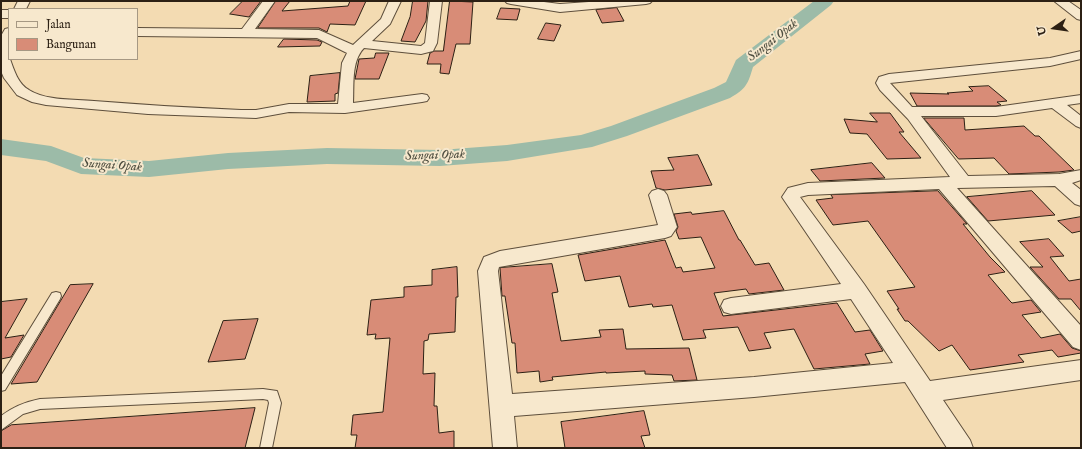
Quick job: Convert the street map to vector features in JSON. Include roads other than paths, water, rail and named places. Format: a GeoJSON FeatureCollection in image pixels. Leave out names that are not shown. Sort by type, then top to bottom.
{"type":"FeatureCollection","features":[{"type":"Feature","properties":{"kind":"street"},"geometry":{"type":"LineString","coordinates":[[246,33],[269,1]]}},
{"type":"Feature","properties":{"kind":"street"},"geometry":{"type":"LineString","coordinates":[[345,102],[349,63],[357,47],[386,21],[395,1]]}},
{"type":"Feature","properties":{"kind":"street"},"geometry":{"type":"LineString","coordinates":[[138,32],[319,34],[357,47],[421,50],[428,48],[431,43],[436,1]]}},
{"type":"Feature","properties":{"kind":"street"},"geometry":{"type":"LineString","coordinates":[[511,1],[560,8],[646,1]]}},
{"type":"Feature","properties":{"kind":"street"},"geometry":{"type":"LineString","coordinates":[[1060,1],[1081,16]]}},
{"type":"Feature","properties":{"kind":"street"},"geometry":{"type":"LineString","coordinates":[[8,34],[2,48],[13,83],[22,92],[33,97],[60,103],[147,110],[241,114],[345,102],[422,98]]}},
{"type":"Feature","properties":{"kind":"street"},"geometry":{"type":"LineString","coordinates":[[964,182],[909,111],[885,86],[883,83],[884,80],[889,78],[1050,62],[1081,55]]}},
{"type":"Feature","properties":{"kind":"street"},"geometry":{"type":"LineString","coordinates":[[909,111],[988,112],[1081,99]]}},
{"type":"Feature","properties":{"kind":"street"},"geometry":{"type":"LineString","coordinates":[[1054,102],[1081,123]]}},
{"type":"Feature","properties":{"kind":"street"},"geometry":{"type":"LineString","coordinates":[[962,448],[857,290],[795,204],[792,197],[794,192],[808,189],[964,182],[1059,180],[1081,175]]}},
{"type":"Feature","properties":{"kind":"street"},"geometry":{"type":"LineString","coordinates":[[1059,180],[1081,200]]}},
{"type":"Feature","properties":{"kind":"street"},"geometry":{"type":"LineString","coordinates":[[943,183],[1081,341]]}},
{"type":"Feature","properties":{"kind":"street"},"geometry":{"type":"LineString","coordinates":[[505,448],[488,271],[491,262],[500,258],[665,231],[668,227],[658,195]]}},
{"type":"Feature","properties":{"kind":"street"},"geometry":{"type":"LineString","coordinates":[[731,306],[857,290]]}},
{"type":"Feature","properties":{"kind":"street"},"geometry":{"type":"LineString","coordinates":[[926,392],[1081,370]]}},
{"type":"Feature","properties":{"kind":"street"},"geometry":{"type":"LineString","coordinates":[[502,406],[754,387],[912,371]]}},
{"type":"Feature","properties":{"kind":"lane"},"geometry":{"type":"LineString","coordinates":[[1,386],[56,296]]}},
{"type":"Feature","properties":{"kind":"lane"},"geometry":{"type":"LineString","coordinates":[[1,424],[13,413],[26,407],[40,404],[263,394],[273,395],[275,403],[266,448]]}},
{"type":"Feature","properties":{"kind":"waterway","name":"Sungai Opak"},"geometry":{"type":"LineString","coordinates":[[1,147],[51,154],[81,166],[149,169],[228,161],[327,156],[440,158],[507,153],[583,142],[619,131],[722,93],[734,87],[738,82],[743,64],[825,1]]}}]}
